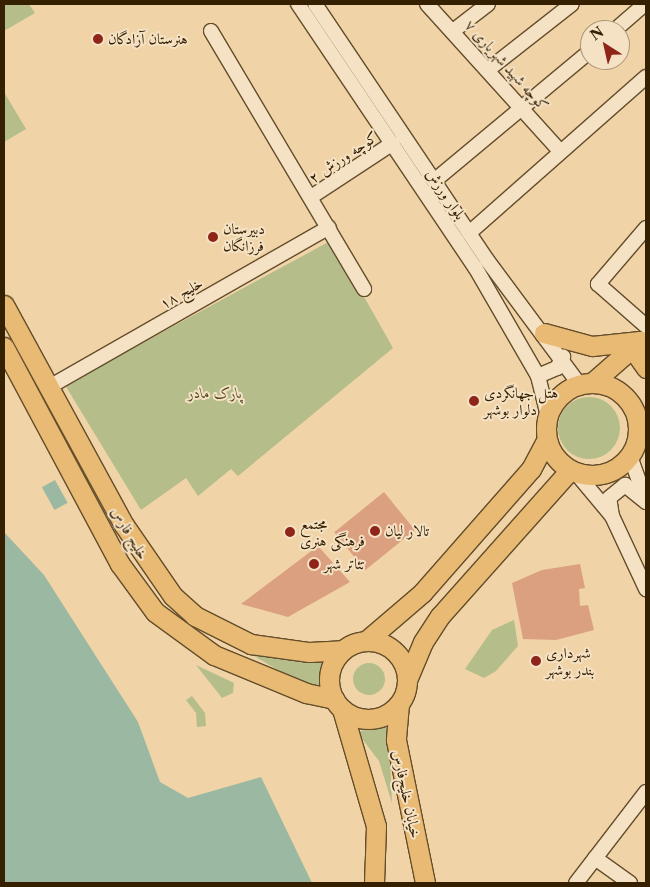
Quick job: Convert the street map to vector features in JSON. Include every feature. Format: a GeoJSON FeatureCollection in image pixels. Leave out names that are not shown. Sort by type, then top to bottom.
{"type":"FeatureCollection","features":[{"type":"Feature","properties":{"kind":"main road","name":"خلیج فارس"},"geometry":{"type":"LineString","coordinates":[[4,305],[140,552],[173,596],[195,616],[252,644],[309,652],[342,650]]}},
{"type":"Feature","properties":{"kind":"main road"},"geometry":{"type":"LineString","coordinates":[[544,333],[592,346],[644,334]]}},
{"type":"Feature","properties":{"kind":"main road"},"geometry":{"type":"LineString","coordinates":[[644,334],[637,355],[646,368]]}},
{"type":"Feature","properties":{"kind":"main road"},"geometry":{"type":"LineString","coordinates":[[374,883],[376,826],[329,673],[342,650],[366,641],[422,593],[531,469],[546,440],[547,413],[556,399],[586,383],[644,334]]}},
{"type":"Feature","properties":{"kind":"main road","name":"خلیج فارس"},"geometry":{"type":"LineString","coordinates":[[4,348],[120,564],[154,612],[214,655],[306,693],[338,704]]}},
{"type":"Feature","properties":{"kind":"main road"},"geometry":{"type":"LineString","coordinates":[[586,383],[620,391],[636,414]]}},
{"type":"Feature","properties":{"kind":"main road"},"geometry":{"type":"LineString","coordinates":[[546,440],[553,454],[573,471],[606,473],[630,456],[636,442],[636,414],[646,397]]}},
{"type":"Feature","properties":{"kind":"main road"},"geometry":{"type":"LineString","coordinates":[[338,704],[359,717],[378,718],[399,704],[407,680],[440,616],[573,471]]}},
{"type":"Feature","properties":{"kind":"main road"},"geometry":{"type":"LineString","coordinates":[[366,641],[395,652],[407,680]]}},
{"type":"Feature","properties":{"kind":"main road","name":"خیابان خلیج‌فارس"},"geometry":{"type":"LineString","coordinates":[[399,704],[396,740],[425,883]]}},
{"type":"Feature","properties":{"kind":"street","name":"بلوار ورزش"},"geometry":{"type":"LineString","coordinates":[[298,4],[475,267],[538,376],[547,413]]}},
{"type":"Feature","properties":{"kind":"street","name":"بلوار ورزش"},"geometry":{"type":"LineString","coordinates":[[315,4],[469,233],[544,333],[586,383]]}},
{"type":"Feature","properties":{"kind":"street","name":"کوچه شهید شهریاری ۷"},"geometry":{"type":"LineString","coordinates":[[427,4],[525,108],[560,151]]}},
{"type":"Feature","properties":{"kind":"street"},"geometry":{"type":"LineString","coordinates":[[453,31],[488,4]]}},
{"type":"Feature","properties":{"kind":"street"},"geometry":{"type":"LineString","coordinates":[[489,69],[572,4]]}},
{"type":"Feature","properties":{"kind":"street"},"geometry":{"type":"LineString","coordinates":[[627,20],[645,4]]}},
{"type":"Feature","properties":{"kind":"street"},"geometry":{"type":"LineString","coordinates":[[212,31],[364,288]]}},
{"type":"Feature","properties":{"kind":"street"},"geometry":{"type":"LineString","coordinates":[[434,181],[525,108],[580,60]]}},
{"type":"Feature","properties":{"kind":"street"},"geometry":{"type":"LineString","coordinates":[[469,233],[646,77]]}},
{"type":"Feature","properties":{"kind":"street","name":"کوچه ورزش ۲"},"geometry":{"type":"LineString","coordinates":[[311,197],[393,143]]}},
{"type":"Feature","properties":{"kind":"street","name":"خلیج ۱۸"},"geometry":{"type":"LineString","coordinates":[[49,387],[329,227]]}},
{"type":"Feature","properties":{"kind":"street"},"geometry":{"type":"LineString","coordinates":[[644,334],[598,284],[646,228]]}},
{"type":"Feature","properties":{"kind":"street"},"geometry":{"type":"LineString","coordinates":[[538,376],[557,368],[563,357]]}},
{"type":"Feature","properties":{"kind":"street"},"geometry":{"type":"LineString","coordinates":[[630,456],[646,501]]}},
{"type":"Feature","properties":{"kind":"street"},"geometry":{"type":"LineString","coordinates":[[573,471],[612,516]]}},
{"type":"Feature","properties":{"kind":"street"},"geometry":{"type":"LineString","coordinates":[[646,501],[625,484],[609,498],[612,516],[646,590]]}},
{"type":"Feature","properties":{"kind":"street"},"geometry":{"type":"LineString","coordinates":[[576,883],[646,792]]}},
{"type":"Feature","properties":{"kind":"street"},"geometry":{"type":"LineString","coordinates":[[595,858],[630,883]]}},
{"type":"Feature","properties":{"kind":"green space"},"geometry":{"type":"Polygon","coordinates":[[[4,4],[29,4],[35,13],[4,31],[4,4]]]}},
{"type":"Feature","properties":{"kind":"green space"},"geometry":{"type":"Polygon","coordinates":[[[4,92],[26,129],[4,142],[4,92]]]}},
{"type":"Feature","properties":{"kind":"green space","name":"پارک مادر"},"geometry":{"type":"Polygon","coordinates":[[[332,240],[393,348],[238,476],[231,469],[198,496],[186,478],[141,510],[65,385],[332,240]]]}},
{"type":"Feature","properties":{"kind":"green space"},"geometry":{"type":"Polygon","coordinates":[[[583,397],[595,397],[611,406],[618,416],[620,428],[618,440],[611,450],[595,459],[583,459],[572,454],[563,445],[558,434],[558,422],[563,411],[572,402],[583,397]]]}},
{"type":"Feature","properties":{"kind":"green space"},"geometry":{"type":"Polygon","coordinates":[[[514,620],[518,646],[496,671],[484,678],[465,669],[492,630],[514,620]]]}},
{"type":"Feature","properties":{"kind":"green space"},"geometry":{"type":"Polygon","coordinates":[[[254,656],[324,657],[320,694],[319,694],[254,656]]]}},
{"type":"Feature","properties":{"kind":"green space"},"geometry":{"type":"Polygon","coordinates":[[[369,663],[375,664],[380,668],[384,673],[384,685],[380,690],[375,694],[369,695],[363,694],[358,690],[354,685],[353,679],[354,673],[358,668],[363,664],[369,663]]]}},
{"type":"Feature","properties":{"kind":"green space"},"geometry":{"type":"Polygon","coordinates":[[[196,665],[234,683],[233,693],[222,698],[196,665]]]}},
{"type":"Feature","properties":{"kind":"green space"},"geometry":{"type":"Polygon","coordinates":[[[192,696],[205,713],[206,726],[197,727],[196,713],[186,700],[192,696]]]}},
{"type":"Feature","properties":{"kind":"green space"},"geometry":{"type":"Polygon","coordinates":[[[387,725],[392,803],[379,761],[357,732],[387,725]]]}},
{"type":"Feature","properties":{"kind":"shaded area"},"geometry":{"type":"Polygon","coordinates":[[[55,480],[68,503],[54,510],[42,487],[55,480]]]}},
{"type":"Feature","properties":{"kind":"shaded area"},"geometry":{"type":"Polygon","coordinates":[[[4,532],[44,575],[138,722],[160,782],[188,798],[261,777],[312,883],[4,883],[4,532]]]}},
{"type":"Feature","properties":{"kind":"building","name":"تالار لیان"},"geometry":{"type":"Polygon","coordinates":[[[384,492],[415,530],[365,570],[334,532],[384,492]]]}},
{"type":"Feature","properties":{"kind":"building","name":"تئاتر شهر"},"geometry":{"type":"Polygon","coordinates":[[[318,546],[350,582],[288,617],[241,604],[318,546]]]}},
{"type":"Feature","properties":{"kind":"building"},"geometry":{"type":"Polygon","coordinates":[[[580,564],[585,588],[579,589],[580,606],[588,605],[594,630],[556,640],[523,639],[512,583],[542,570],[580,564]]]}},
{"type":"Feature","properties":{"kind":"place","name":"هنرستان آزادگان"},"geometry":{"type":"Point","coordinates":[98,39]}},
{"type":"Feature","properties":{"kind":"place","name":"دبیرستان فرزانگان"},"geometry":{"type":"Point","coordinates":[213,237]}},
{"type":"Feature","properties":{"kind":"place","name":"هتل جهانگردی دلوار بوشهر"},"geometry":{"type":"Point","coordinates":[474,401]}},
{"type":"Feature","properties":{"kind":"place","name":"تالار لیان"},"geometry":{"type":"Point","coordinates":[375,531]}},
{"type":"Feature","properties":{"kind":"place","name":"مجتمع فرهنگی هنری"},"geometry":{"type":"Point","coordinates":[290,532]}},
{"type":"Feature","properties":{"kind":"place","name":"تئاتر شهر"},"geometry":{"type":"Point","coordinates":[314,564]}},
{"type":"Feature","properties":{"kind":"place","name":"شهرداری بندر بوشهر"},"geometry":{"type":"Point","coordinates":[536,661]}}]}
